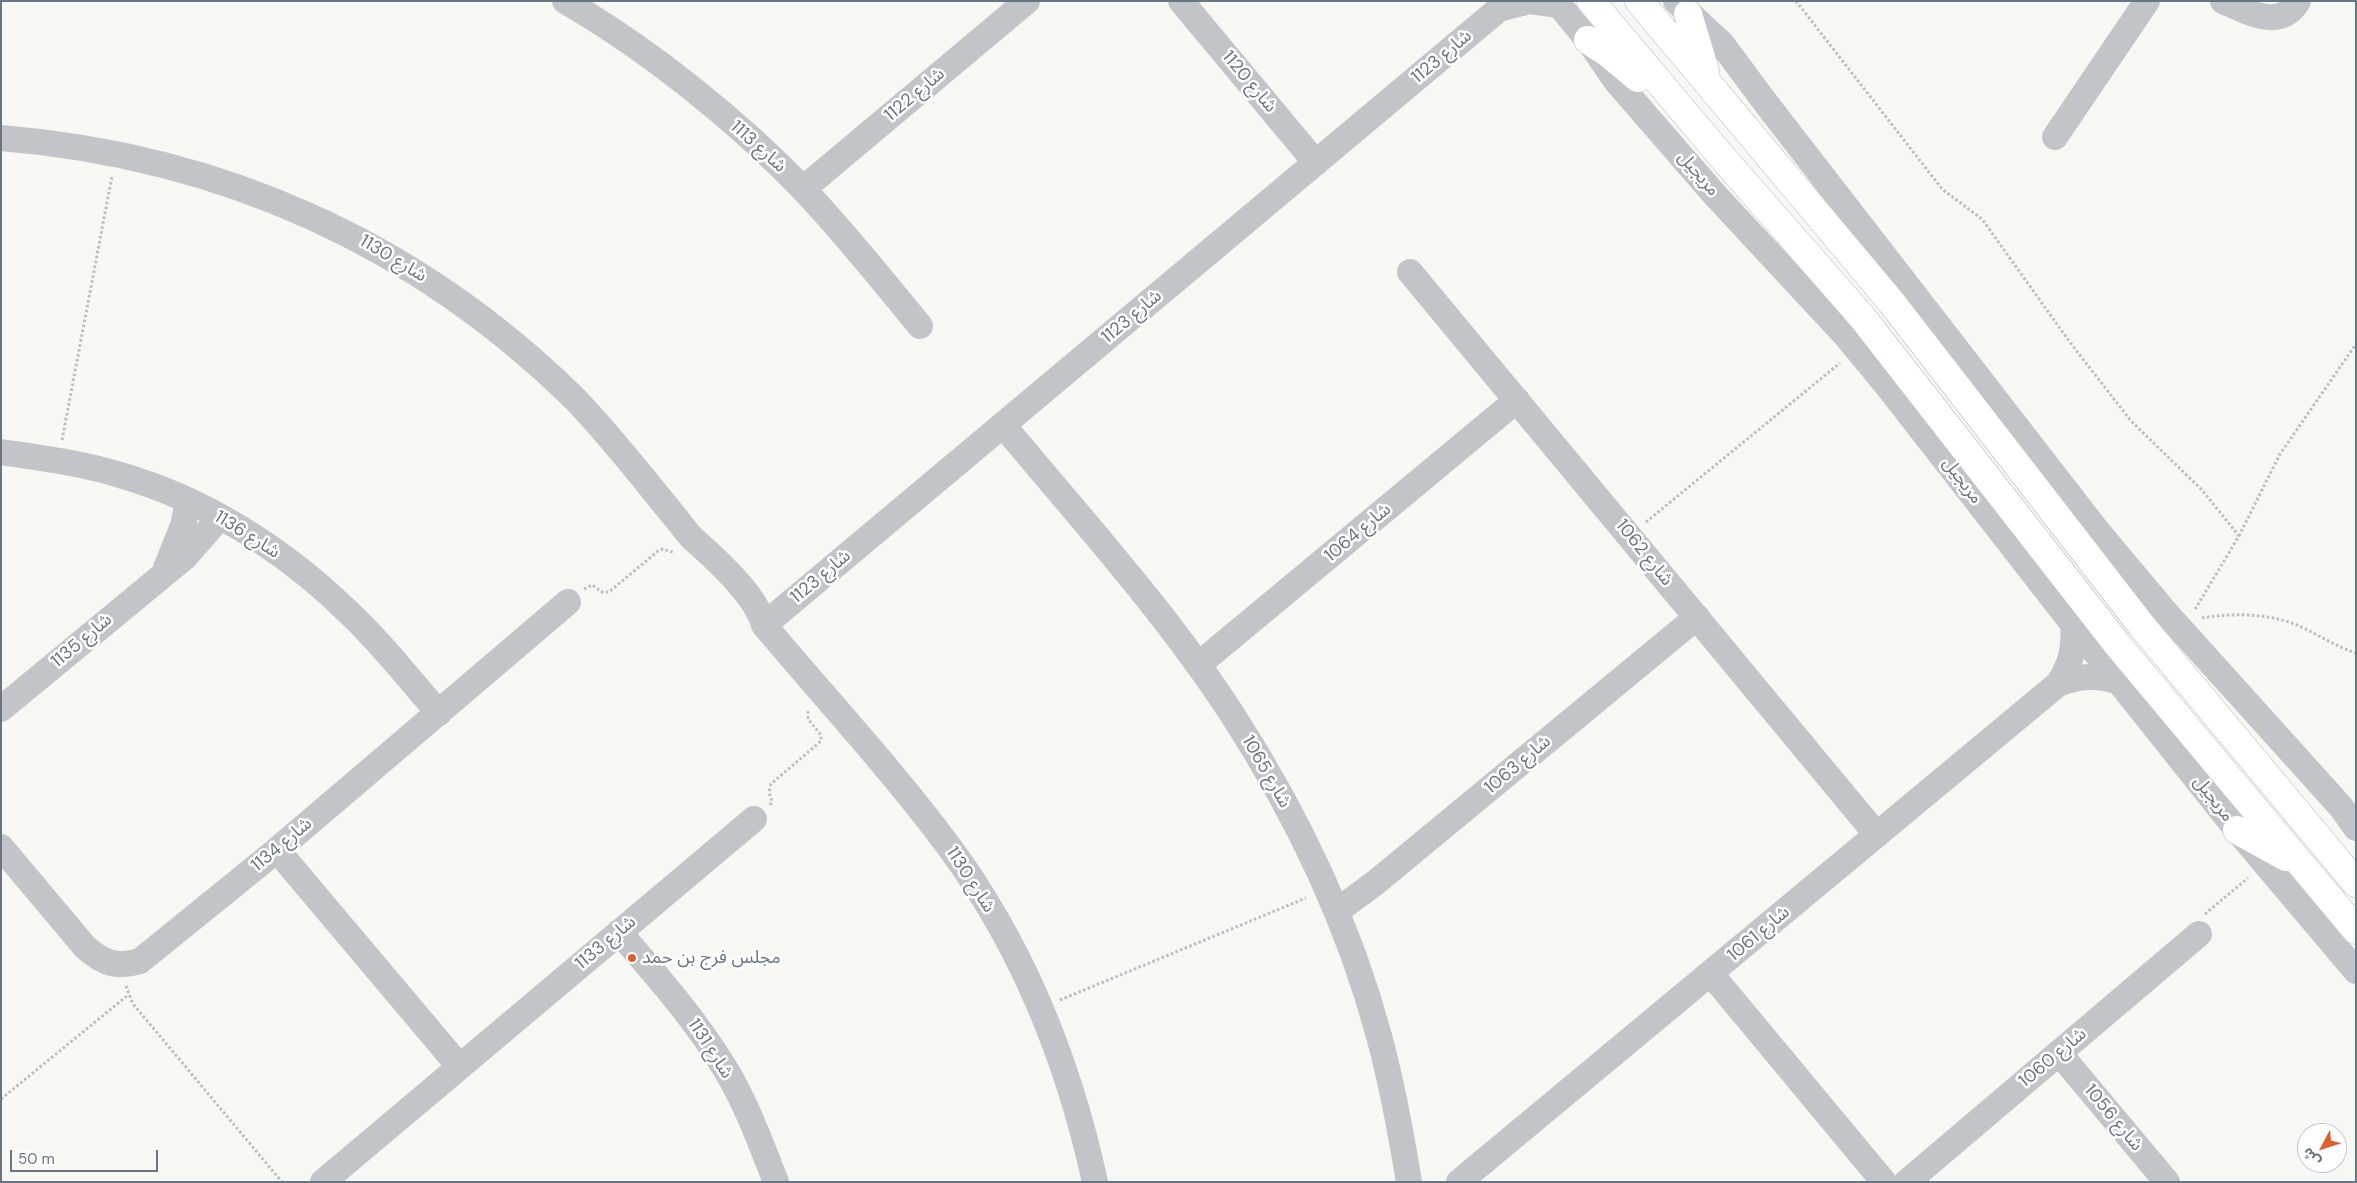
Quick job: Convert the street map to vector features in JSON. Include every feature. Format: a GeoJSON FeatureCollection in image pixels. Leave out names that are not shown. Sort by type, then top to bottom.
{"type":"FeatureCollection","features":[{"type":"Feature","properties":{"kind":"main road","name":"مريجيل"},"geometry":{"type":"LineString","coordinates":[[1591,1],[1722,157],[1862,316],[2117,644],[2356,930]]}},
{"type":"Feature","properties":{"kind":"main road"},"geometry":{"type":"LineString","coordinates":[[1640,1],[1892,303],[2142,626],[2356,883]]}},
{"type":"Feature","properties":{"kind":"main road"},"geometry":{"type":"LineString","coordinates":[[1682,7],[1708,82]]}},
{"type":"Feature","properties":{"kind":"main road"},"geometry":{"type":"LineString","coordinates":[[1588,40],[1634,74],[1722,157]]}},
{"type":"Feature","properties":{"kind":"main road"},"geometry":{"type":"LineString","coordinates":[[2307,825],[2356,854]]}},
{"type":"Feature","properties":{"kind":"main road"},"geometry":{"type":"LineString","coordinates":[[2237,830],[2302,866]]}},
{"type":"Feature","properties":{"kind":"street","name":"شارع 1122"},"geometry":{"type":"LineString","coordinates":[[803,189],[1027,1]]}},
{"type":"Feature","properties":{"kind":"street","name":"شارع 1120"},"geometry":{"type":"LineString","coordinates":[[1181,1],[1316,163]]}},
{"type":"Feature","properties":{"kind":"street","name":"شارع 1123"},"geometry":{"type":"LineString","coordinates":[[764,625],[1502,5],[1530,1],[1558,3]]}},
{"type":"Feature","properties":{"kind":"street"},"geometry":{"type":"LineString","coordinates":[[2056,137],[2147,1]]}},
{"type":"Feature","properties":{"kind":"street"},"geometry":{"type":"LineString","coordinates":[[2223,1],[2263,18],[2271,18],[2286,14],[2298,1]]}},
{"type":"Feature","properties":{"kind":"street","name":"مريجيل"},"geometry":{"type":"LineString","coordinates":[[1558,3],[1588,40],[1616,81],[1638,107],[1857,349],[2237,830],[2356,971]]}},
{"type":"Feature","properties":{"kind":"street","name":"شارع 1113"},"geometry":{"type":"LineString","coordinates":[[582,5],[692,90],[747,136],[803,189],[862,255],[920,326]]}},
{"type":"Feature","properties":{"kind":"street"},"geometry":{"type":"LineString","coordinates":[[1682,7],[1722,44],[1733,57],[1765,102],[2095,528],[2183,625],[2341,807],[2356,828]]}},
{"type":"Feature","properties":{"kind":"street","name":"شارع 1130"},"geometry":{"type":"LineString","coordinates":[[1,138],[81,147],[116,154],[207,176],[300,210],[375,248],[446,292],[491,325],[574,399],[612,440],[693,539],[718,560],[755,605],[764,625],[951,849],[1010,944],[1041,1008],[1072,1089],[1095,1182]]}},
{"type":"Feature","properties":{"kind":"street","name":"شارع 1062"},"geometry":{"type":"LineString","coordinates":[[1410,272],[1877,835]]}},
{"type":"Feature","properties":{"kind":"street","name":"شارع 1064"},"geometry":{"type":"LineString","coordinates":[[1198,666],[1517,400]]}},
{"type":"Feature","properties":{"kind":"street","name":"شارع 1065"},"geometry":{"type":"LineString","coordinates":[[1003,425],[1158,613],[1198,666],[1264,767],[1286,805],[1332,900],[1356,962],[1379,1035],[1397,1109],[1409,1182]]}},
{"type":"Feature","properties":{"kind":"street","name":"شارع 1136"},"geometry":{"type":"LineString","coordinates":[[1,452],[59,460],[121,475],[188,501],[259,540],[302,570],[346,609],[439,713]]}},
{"type":"Feature","properties":{"kind":"street","name":"شارع 1135"},"geometry":{"type":"LineString","coordinates":[[164,573],[175,550],[183,526],[188,501]]}},
{"type":"Feature","properties":{"kind":"street","name":"شارع 1135"},"geometry":{"type":"LineString","coordinates":[[1,709],[204,538],[220,517]]}},
{"type":"Feature","properties":{"kind":"street","name":"شارع 1134"},"geometry":{"type":"LineString","coordinates":[[125,966],[140,961],[150,954],[439,713],[568,602]]}},
{"type":"Feature","properties":{"kind":"street","name":"شارع 1063"},"geometry":{"type":"LineString","coordinates":[[1332,900],[1376,883],[1697,617]]}},
{"type":"Feature","properties":{"kind":"street","name":"شارع 1061"},"geometry":{"type":"LineString","coordinates":[[1459,1182],[2058,684],[2067,671],[2072,656],[2073,624]]}},
{"type":"Feature","properties":{"kind":"street","name":"شارع 1061"},"geometry":{"type":"LineString","coordinates":[[2058,684],[2073,678],[2089,676],[2120,682]]}},
{"type":"Feature","properties":{"kind":"street","name":"شارع 1133"},"geometry":{"type":"LineString","coordinates":[[323,1182],[754,819]]}},
{"type":"Feature","properties":{"kind":"street"},"geometry":{"type":"LineString","coordinates":[[1,847],[85,947],[97,958],[110,965],[125,966]]}},
{"type":"Feature","properties":{"kind":"street"},"geometry":{"type":"LineString","coordinates":[[276,850],[459,1066]]}},
{"type":"Feature","properties":{"kind":"street","name":"شارع 1131"},"geometry":{"type":"LineString","coordinates":[[619,932],[692,1020],[727,1071],[754,1124],[776,1182]]}},
{"type":"Feature","properties":{"kind":"street","name":"شارع 1060"},"geometry":{"type":"LineString","coordinates":[[1906,1182],[2199,934]]}},
{"type":"Feature","properties":{"kind":"street"},"geometry":{"type":"LineString","coordinates":[[1711,974],[1884,1182]]}},
{"type":"Feature","properties":{"kind":"street","name":"شارع 1056"},"geometry":{"type":"LineString","coordinates":[[2059,1054],[2167,1182]]}},
{"type":"Feature","properties":{"kind":"path"},"geometry":{"type":"LineString","coordinates":[[1796,1],[1942,189],[1982,219],[2069,341],[2130,421],[2202,490],[2239,536]]}},
{"type":"Feature","properties":{"kind":"path"},"geometry":{"type":"LineString","coordinates":[[59,460],[116,154]]}},
{"type":"Feature","properties":{"kind":"path"},"geometry":{"type":"LineString","coordinates":[[2183,625],[2239,536],[2280,454],[2356,344]]}},
{"type":"Feature","properties":{"kind":"path"},"geometry":{"type":"LineString","coordinates":[[1630,535],[1857,349]]}},
{"type":"Feature","properties":{"kind":"path"},"geometry":{"type":"LineString","coordinates":[[568,602],[589,585],[596,586],[602,592],[609,592],[658,551],[663,549],[677,552],[693,539]]}},
{"type":"Feature","properties":{"kind":"path"},"geometry":{"type":"LineString","coordinates":[[2183,625],[2197,619],[2232,615],[2276,618],[2297,625],[2356,654]]}},
{"type":"Feature","properties":{"kind":"path"},"geometry":{"type":"LineString","coordinates":[[754,819],[771,804],[772,798],[769,792],[771,784],[820,743],[821,735],[808,719],[807,714],[824,696]]}},
{"type":"Feature","properties":{"kind":"path"},"geometry":{"type":"LineString","coordinates":[[2199,934],[2191,925],[2266,863]]}},
{"type":"Feature","properties":{"kind":"path"},"geometry":{"type":"LineString","coordinates":[[1041,1008],[1332,900]]}},
{"type":"Feature","properties":{"kind":"path"},"geometry":{"type":"LineString","coordinates":[[125,966],[126,985],[132,1004],[282,1182]]}},
{"type":"Feature","properties":{"kind":"path"},"geometry":{"type":"LineString","coordinates":[[1,1099],[128,995]]}},
{"type":"Feature","properties":{"kind":"place","name":"مجلس فرج بن حمد"},"geometry":{"type":"Point","coordinates":[632,958]}}]}
